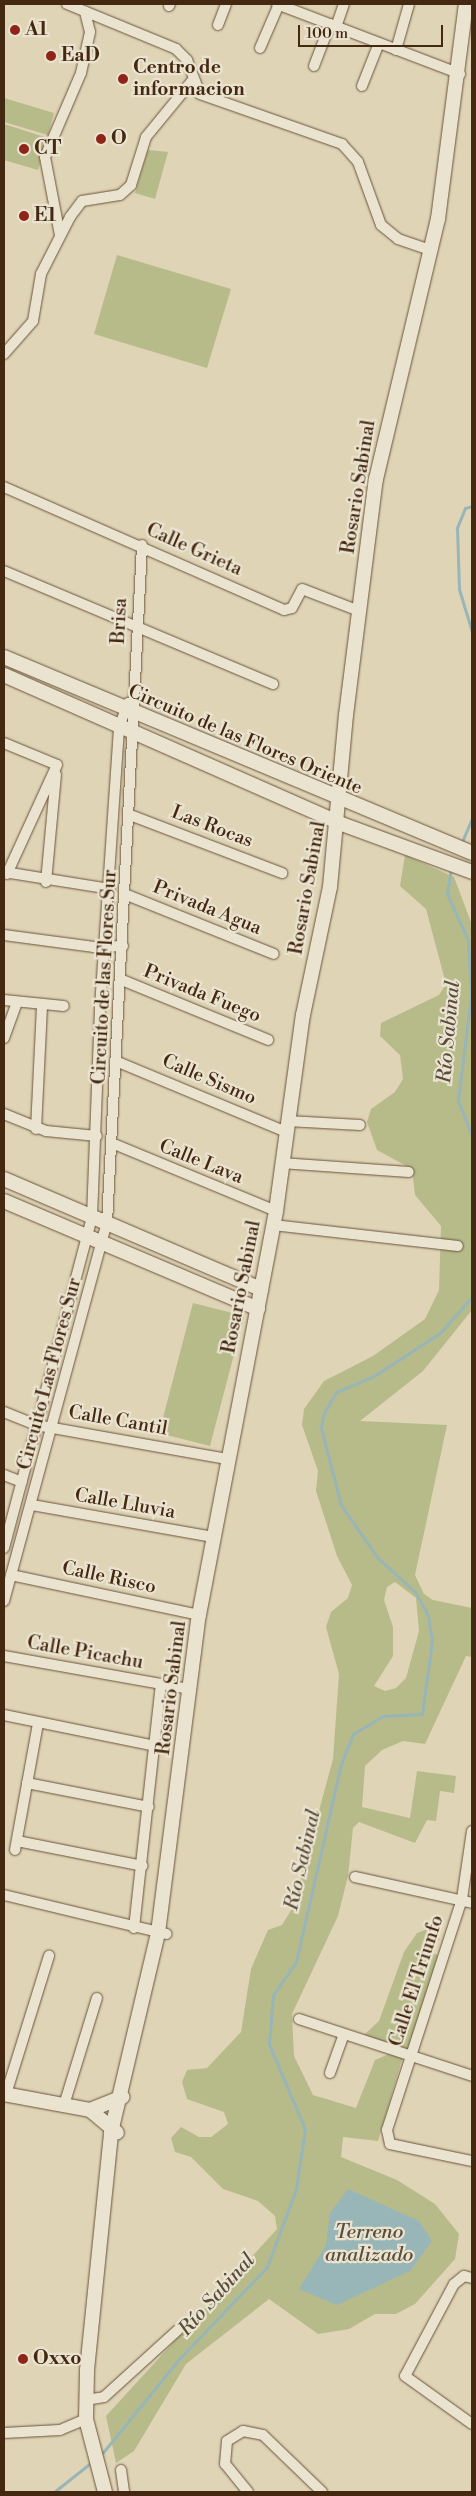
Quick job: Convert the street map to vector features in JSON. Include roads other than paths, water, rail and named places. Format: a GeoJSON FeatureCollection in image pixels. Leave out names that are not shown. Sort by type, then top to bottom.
{"type":"FeatureCollection","features":[{"type":"Feature","properties":{"kind":"main road","name":"Rosario Sabinal"},"geometry":{"type":"LineString","coordinates":[[104,2487],[86,2420],[86,2400],[114,2133],[162,1934],[199,1615],[227,1459],[276,1211],[286,1126],[339,823],[359,611],[376,479],[430,250],[460,74],[466,4]]}},
{"type":"Feature","properties":{"kind":"main road","name":"Circuito de las Flores Oriente"},"geometry":{"type":"LineString","coordinates":[[4,656],[130,707],[420,835],[472,853]]}},
{"type":"Feature","properties":{"kind":"main road"},"geometry":{"type":"LineString","coordinates":[[4,675],[339,823],[472,872]]}},
{"type":"Feature","properties":{"kind":"main road"},"geometry":{"type":"LineString","coordinates":[[4,1179],[92,1218],[261,1288]]}},
{"type":"Feature","properties":{"kind":"main road"},"geometry":{"type":"LineString","coordinates":[[4,1201],[258,1309]]}},
{"type":"Feature","properties":{"kind":"main road"},"geometry":{"type":"LineString","coordinates":[[5,2094],[90,2110],[114,2133]]}},
{"type":"Feature","properties":{"kind":"main road"},"geometry":{"type":"LineString","coordinates":[[90,2110],[122,2097]]}},
{"type":"Feature","properties":{"kind":"street"},"geometry":{"type":"LineString","coordinates":[[67,4],[176,49],[187,60],[192,81],[200,94],[217,102],[342,144],[358,162],[381,225],[398,239],[430,250]]}},
{"type":"Feature","properties":{"kind":"street"},"geometry":{"type":"LineString","coordinates":[[218,25],[226,4]]}},
{"type":"Feature","properties":{"kind":"street"},"geometry":{"type":"LineString","coordinates":[[260,48],[278,4],[460,74]]}},
{"type":"Feature","properties":{"kind":"street"},"geometry":{"type":"LineString","coordinates":[[314,66],[344,4]]}},
{"type":"Feature","properties":{"kind":"street"},"geometry":{"type":"LineString","coordinates":[[396,50],[409,4]]}},
{"type":"Feature","properties":{"kind":"street"},"geometry":{"type":"LineString","coordinates":[[60,234],[44,157],[81,73],[90,32],[85,12]]}},
{"type":"Feature","properties":{"kind":"street"},"geometry":{"type":"LineString","coordinates":[[362,86],[379,43]]}},
{"type":"Feature","properties":{"kind":"street"},"geometry":{"type":"LineString","coordinates":[[4,354],[34,321],[37,287],[60,234],[82,202],[120,195],[131,185],[146,137],[192,81]]}},
{"type":"Feature","properties":{"kind":"street","name":"Calle Grieta"},"geometry":{"type":"LineString","coordinates":[[4,487],[142,545],[284,610],[292,608],[302,588],[359,611]]}},
{"type":"Feature","properties":{"kind":"street","name":"Brisa"},"geometry":{"type":"LineString","coordinates":[[130,707],[142,545]]}},
{"type":"Feature","properties":{"kind":"street"},"geometry":{"type":"LineString","coordinates":[[4,571],[273,684]]}},
{"type":"Feature","properties":{"kind":"street"},"geometry":{"type":"LineString","coordinates":[[4,1547],[92,1218],[105,946],[119,727],[130,707]]}},
{"type":"Feature","properties":{"kind":"street","name":"Circuito de las Flores Sur"},"geometry":{"type":"LineString","coordinates":[[104,1242],[114,1144],[127,895],[133,732],[130,707]]}},
{"type":"Feature","properties":{"kind":"street"},"geometry":{"type":"LineString","coordinates":[[4,743],[57,765]]}},
{"type":"Feature","properties":{"kind":"street"},"geometry":{"type":"LineString","coordinates":[[57,765],[6,873],[46,882],[110,889]]}},
{"type":"Feature","properties":{"kind":"street"},"geometry":{"type":"LineString","coordinates":[[46,882],[57,765]]}},
{"type":"Feature","properties":{"kind":"street","name":"Las Rocas"},"geometry":{"type":"LineString","coordinates":[[130,815],[282,873]]}},
{"type":"Feature","properties":{"kind":"street","name":"Privada Agua"},"geometry":{"type":"LineString","coordinates":[[127,895],[274,954]]}},
{"type":"Feature","properties":{"kind":"street"},"geometry":{"type":"LineString","coordinates":[[4,935],[105,946],[124,946]]}},
{"type":"Feature","properties":{"kind":"street","name":"Privada Fuego"},"geometry":{"type":"LineString","coordinates":[[122,980],[268,1040]]}},
{"type":"Feature","properties":{"kind":"street"},"geometry":{"type":"LineString","coordinates":[[4,1000],[42,1007],[64,1006]]}},
{"type":"Feature","properties":{"kind":"street"},"geometry":{"type":"LineString","coordinates":[[4,1038],[17,1003]]}},
{"type":"Feature","properties":{"kind":"street"},"geometry":{"type":"LineString","coordinates":[[36,1129],[42,1007]]}},
{"type":"Feature","properties":{"kind":"street","name":"Calle Sismo"},"geometry":{"type":"LineString","coordinates":[[118,1062],[286,1126],[360,1125]]}},
{"type":"Feature","properties":{"kind":"street"},"geometry":{"type":"LineString","coordinates":[[4,1114],[36,1129],[97,1136]]}},
{"type":"Feature","properties":{"kind":"street","name":"Calle Lava"},"geometry":{"type":"LineString","coordinates":[[114,1144],[276,1211]]}},
{"type":"Feature","properties":{"kind":"street"},"geometry":{"type":"LineString","coordinates":[[281,1163],[409,1172]]}},
{"type":"Feature","properties":{"kind":"street"},"geometry":{"type":"LineString","coordinates":[[273,1225],[458,1246]]}},
{"type":"Feature","properties":{"kind":"street","name":"Circuito Las Flores Sur"},"geometry":{"type":"LineString","coordinates":[[4,1601],[104,1242]]}},
{"type":"Feature","properties":{"kind":"street","name":"Calle Cantil"},"geometry":{"type":"LineString","coordinates":[[4,1412],[36,1425],[227,1459]]}},
{"type":"Feature","properties":{"kind":"street"},"geometry":{"type":"LineString","coordinates":[[4,1475],[22,1482]]}},
{"type":"Feature","properties":{"kind":"street","name":"Calle Lluvia"},"geometry":{"type":"LineString","coordinates":[[32,1505],[213,1537]]}},
{"type":"Feature","properties":{"kind":"street","name":"Calle Risco"},"geometry":{"type":"LineString","coordinates":[[11,1575],[199,1615]]}},
{"type":"Feature","properties":{"kind":"street","name":"Calle Picachu"},"geometry":{"type":"LineString","coordinates":[[4,1656],[190,1689]]}},
{"type":"Feature","properties":{"kind":"street"},"geometry":{"type":"LineString","coordinates":[[134,1928],[150,1807],[161,1684]]}},
{"type":"Feature","properties":{"kind":"street"},"geometry":{"type":"LineString","coordinates":[[4,1716],[155,1746]]}},
{"type":"Feature","properties":{"kind":"street"},"geometry":{"type":"LineString","coordinates":[[38,1723],[16,1845],[143,1866]]}},
{"type":"Feature","properties":{"kind":"street"},"geometry":{"type":"LineString","coordinates":[[27,1783],[150,1807]]}},
{"type":"Feature","properties":{"kind":"street","name":"Calle El Triunfo"},"geometry":{"type":"LineString","coordinates":[[472,1831],[462,1899],[387,2140],[402,2148],[472,2161]]}},
{"type":"Feature","properties":{"kind":"street"},"geometry":{"type":"LineString","coordinates":[[356,1877],[462,1899],[472,1903]]}},
{"type":"Feature","properties":{"kind":"street"},"geometry":{"type":"LineString","coordinates":[[4,1895],[162,1934]]}},
{"type":"Feature","properties":{"kind":"street"},"geometry":{"type":"LineString","coordinates":[[5,2094],[49,1956]]}},
{"type":"Feature","properties":{"kind":"street"},"geometry":{"type":"LineString","coordinates":[[64,2105],[97,1998]]}},
{"type":"Feature","properties":{"kind":"street"},"geometry":{"type":"LineString","coordinates":[[298,2019],[472,2076]]}},
{"type":"Feature","properties":{"kind":"street"},"geometry":{"type":"LineString","coordinates":[[330,2073],[344,2034]]}},
{"type":"Feature","properties":{"kind":"street"},"geometry":{"type":"LineString","coordinates":[[468,2277],[454,2284],[405,2376],[472,2424]]}},
{"type":"Feature","properties":{"kind":"street"},"geometry":{"type":"LineString","coordinates":[[86,2400],[104,2397],[178,2330]]}},
{"type":"Feature","properties":{"kind":"street"},"geometry":{"type":"LineString","coordinates":[[4,2433],[60,2430],[86,2420]]}},
{"type":"Feature","properties":{"kind":"street"},"geometry":{"type":"LineString","coordinates":[[248,2492],[225,2464],[227,2441],[243,2431],[263,2435],[322,2492]]}},
{"type":"Feature","properties":{"kind":"street"},"geometry":{"type":"LineString","coordinates":[[121,2470],[124,2492]]}},
{"type":"Feature","properties":{"kind":"water","name":"Terreno analizado"},"geometry":{"type":"Polygon","coordinates":[[[348,2189],[419,2221],[432,2241],[410,2271],[337,2305],[299,2289],[326,2245],[330,2213],[348,2189]]]}},
{"type":"Feature","properties":{"kind":"waterway","name":"Río Sabinal"},"geometry":{"type":"LineString","coordinates":[[472,506],[465,508],[457,528],[459,589],[472,632]]}},
{"type":"Feature","properties":{"kind":"waterway","name":"Río Sabinal"},"geometry":{"type":"LineString","coordinates":[[461,844],[472,818]]}},
{"type":"Feature","properties":{"kind":"waterway","name":"Río Sabinal"},"geometry":{"type":"LineString","coordinates":[[451,868],[447,894],[468,940],[471,996],[458,1101],[472,1136]]}},
{"type":"Feature","properties":{"kind":"waterway","name":"Río Sabinal"},"geometry":{"type":"LineString","coordinates":[[100,2456],[180,2358],[267,2267],[296,2189],[305,2129],[269,2044],[273,1995],[296,1962],[341,1764],[353,1734],[383,1716],[422,1714],[432,1641],[428,1615],[416,1593],[377,1557],[341,1505],[321,1428],[324,1413],[336,1392],[374,1376],[440,1333],[472,1297]]}},
{"type":"Feature","properties":{"kind":"waterway","name":"Río Sabinal"},"geometry":{"type":"LineString","coordinates":[[54,2492],[93,2461]]}},
{"type":"Feature","properties":{"kind":"place","name":"A1"},"geometry":{"type":"Point","coordinates":[15,30]}},
{"type":"Feature","properties":{"kind":"place","name":"EaD"},"geometry":{"type":"Point","coordinates":[51,56]}},
{"type":"Feature","properties":{"kind":"place","name":"Centro de informacion"},"geometry":{"type":"Point","coordinates":[123,79]}},
{"type":"Feature","properties":{"kind":"place","name":"O"},"geometry":{"type":"Point","coordinates":[101,139]}},
{"type":"Feature","properties":{"kind":"place","name":"CT"},"geometry":{"type":"Point","coordinates":[24,149]}},
{"type":"Feature","properties":{"kind":"place","name":"E1"},"geometry":{"type":"Point","coordinates":[24,216]}},
{"type":"Feature","properties":{"kind":"place","name":"Oxxo"},"geometry":{"type":"Point","coordinates":[23,2359]}}]}
